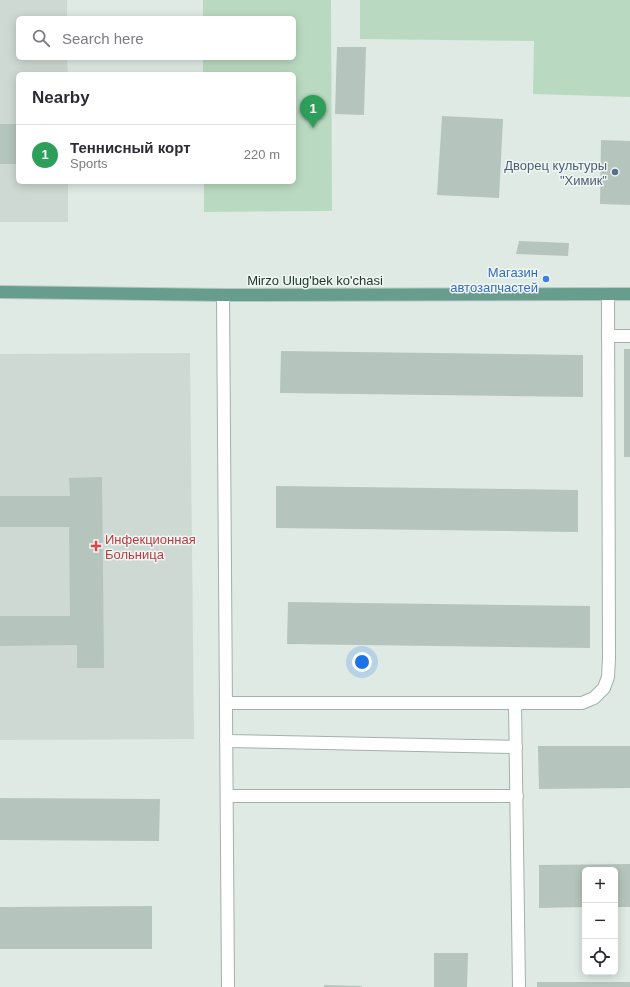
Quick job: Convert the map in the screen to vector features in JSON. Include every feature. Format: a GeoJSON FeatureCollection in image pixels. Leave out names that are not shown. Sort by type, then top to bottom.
{"type":"FeatureCollection","features":[{"type":"Feature","properties":{"kind":"main road","name":"Mirzo Ulug'bek ko'chasi"},"geometry":{"type":"LineString","coordinates":[[0,292],[223,294],[630,294]]}},
{"type":"Feature","properties":{"kind":"street"},"geometry":{"type":"LineString","coordinates":[[223,294],[228,987]]}},
{"type":"Feature","properties":{"kind":"street"},"geometry":{"type":"LineString","coordinates":[[226,703],[582,703],[594,698],[604,688],[608,677],[608,294]]}},
{"type":"Feature","properties":{"kind":"street"},"geometry":{"type":"LineString","coordinates":[[608,336],[630,336]]}},
{"type":"Feature","properties":{"kind":"street"},"geometry":{"type":"LineString","coordinates":[[516,703],[519,987]]}},
{"type":"Feature","properties":{"kind":"street"},"geometry":{"type":"LineString","coordinates":[[226,741],[516,747]]}},
{"type":"Feature","properties":{"kind":"street"},"geometry":{"type":"LineString","coordinates":[[227,796],[517,796]]}},
{"type":"Feature","properties":{"kind":"shaded area"},"geometry":{"type":"Polygon","coordinates":[[[0,0],[67,0],[67,16],[16,16],[16,60],[67,60],[68,72],[16,72],[16,184],[68,184],[68,222],[0,222],[0,0]]]}},
{"type":"Feature","properties":{"kind":"shaded area","name":"Инфекционная Больница"},"geometry":{"type":"Polygon","coordinates":[[[190,353],[194,739],[0,740],[0,354],[190,353]]]}},
{"type":"Feature","properties":{"kind":"green space"},"geometry":{"type":"Polygon","coordinates":[[[203,0],[331,0],[332,211],[204,212],[204,184],[296,184],[296,72],[203,72],[203,60],[296,60],[296,16],[203,16],[203,0]]]}},
{"type":"Feature","properties":{"kind":"green space"},"geometry":{"type":"Polygon","coordinates":[[[360,0],[630,0],[630,97],[533,94],[534,41],[360,39],[360,0]]]}},
{"type":"Feature","properties":{"kind":"building"},"geometry":{"type":"Polygon","coordinates":[[[337,47],[366,47],[364,115],[335,114],[337,47]]]}},
{"type":"Feature","properties":{"kind":"building"},"geometry":{"type":"Polygon","coordinates":[[[442,116],[503,119],[499,198],[437,195],[442,116]]]}},
{"type":"Feature","properties":{"kind":"building"},"geometry":{"type":"Polygon","coordinates":[[[0,124],[16,124],[16,164],[0,164],[0,124]]]}},
{"type":"Feature","properties":{"kind":"building","name":"Дворец культуры \"Химик\""},"geometry":{"type":"Polygon","coordinates":[[[601,140],[630,141],[630,205],[600,204],[601,140]]]}},
{"type":"Feature","properties":{"kind":"building"},"geometry":{"type":"Polygon","coordinates":[[[519,241],[569,243],[568,256],[516,254],[519,241]]]}},
{"type":"Feature","properties":{"kind":"building"},"geometry":{"type":"Polygon","coordinates":[[[624,349],[630,349],[630,457],[624,457],[624,349]]]}},
{"type":"Feature","properties":{"kind":"building"},"geometry":{"type":"Polygon","coordinates":[[[281,351],[583,355],[583,397],[280,393],[281,351]]]}},
{"type":"Feature","properties":{"kind":"building"},"geometry":{"type":"Polygon","coordinates":[[[102,477],[104,668],[77,668],[77,645],[0,646],[0,616],[70,616],[69,527],[0,527],[0,496],[70,496],[69,478],[102,477]]]}},
{"type":"Feature","properties":{"kind":"building"},"geometry":{"type":"Polygon","coordinates":[[[276,486],[578,490],[578,532],[276,528],[276,486]]]}},
{"type":"Feature","properties":{"kind":"building"},"geometry":{"type":"Polygon","coordinates":[[[288,602],[590,606],[590,648],[287,644],[288,602]]]}},
{"type":"Feature","properties":{"kind":"building"},"geometry":{"type":"Polygon","coordinates":[[[538,746],[630,746],[630,788],[539,789],[538,746]]]}},
{"type":"Feature","properties":{"kind":"building"},"geometry":{"type":"Polygon","coordinates":[[[0,798],[160,799],[159,841],[0,840],[0,798]]]}},
{"type":"Feature","properties":{"kind":"building"},"geometry":{"type":"Polygon","coordinates":[[[630,864],[630,907],[618,907],[618,867],[582,867],[582,907],[539,908],[539,865],[630,864]]]}},
{"type":"Feature","properties":{"kind":"building"},"geometry":{"type":"Polygon","coordinates":[[[152,906],[152,949],[0,949],[0,907],[152,906]]]}},
{"type":"Feature","properties":{"kind":"building"},"geometry":{"type":"Polygon","coordinates":[[[434,953],[468,953],[467,987],[434,987],[434,953]]]}},
{"type":"Feature","properties":{"kind":"building"},"geometry":{"type":"Polygon","coordinates":[[[537,982],[630,982],[630,987],[537,987],[537,982]]]}},
{"type":"Feature","properties":{"kind":"building"},"geometry":{"type":"Polygon","coordinates":[[[324,985],[362,986],[362,987],[324,987],[324,985]]]}},
{"type":"Feature","properties":{"kind":"place","name":"Теннисный корт"},"geometry":{"type":"Point","coordinates":[313,128]}},
{"type":"Feature","properties":{"kind":"place","name":"Дворец культуры \"Химик\""},"geometry":{"type":"Point","coordinates":[615,172]}},
{"type":"Feature","properties":{"kind":"place","name":"Магазин автозапчастей"},"geometry":{"type":"Point","coordinates":[546,279]}},
{"type":"Feature","properties":{"kind":"place","name":"Инфекционная Больница"},"geometry":{"type":"Point","coordinates":[96,546]}}]}
